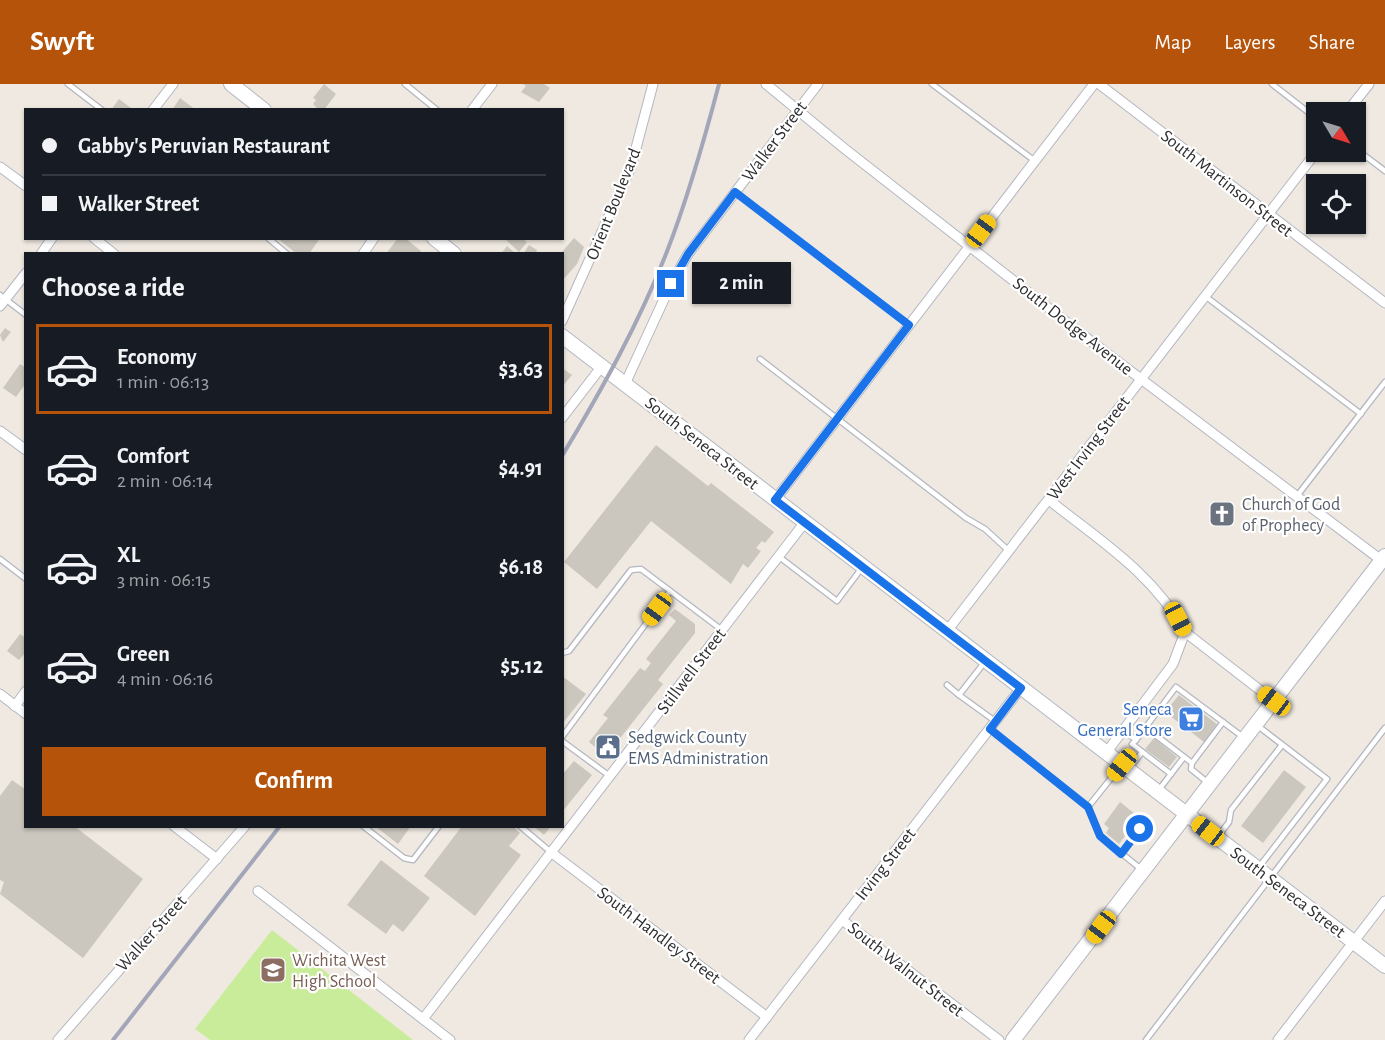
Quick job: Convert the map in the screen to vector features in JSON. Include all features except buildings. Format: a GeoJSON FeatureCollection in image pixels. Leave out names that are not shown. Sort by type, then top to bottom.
{"type":"FeatureCollection","features":[{"type":"Feature","properties":{"kind":"street"},"geometry":{"type":"LineString","coordinates":[[155,108],[173,84]]}},
{"type":"Feature","properties":{"kind":"street"},"geometry":{"type":"LineString","coordinates":[[231,84],[261,108]]}},
{"type":"Feature","properties":{"kind":"street"},"geometry":{"type":"LineString","coordinates":[[474,108],[492,84]]}},
{"type":"Feature","properties":{"kind":"street","name":"Orient Boulevard"},"geometry":{"type":"LineString","coordinates":[[564,317],[631,167],[653,84]]}},
{"type":"Feature","properties":{"kind":"street","name":"South Dodge Avenue"},"geometry":{"type":"LineString","coordinates":[[766,84],[844,149],[1141,379],[1384,560]]}},
{"type":"Feature","properties":{"kind":"street","name":"Walker Street"},"geometry":{"type":"LineString","coordinates":[[626,384],[671,284],[688,254],[818,84]]}},
{"type":"Feature","properties":{"kind":"street"},"geometry":{"type":"LineString","coordinates":[[775,500],[1094,84]]}},
{"type":"Feature","properties":{"kind":"street","name":"South Martinson Street"},"geometry":{"type":"LineString","coordinates":[[1099,84],[1267,215],[1385,303]]}},
{"type":"Feature","properties":{"kind":"street"},"geometry":{"type":"LineString","coordinates":[[1355,102],[1369,84]]}},
{"type":"Feature","properties":{"kind":"street","name":"West Irving Street"},"geometry":{"type":"LineString","coordinates":[[947,631],[1308,162]]}},
{"type":"Feature","properties":{"kind":"street"},"geometry":{"type":"LineString","coordinates":[[0,167],[24,185]]}},
{"type":"Feature","properties":{"kind":"street"},"geometry":{"type":"LineString","coordinates":[[96,240],[112,252]]}},
{"type":"Feature","properties":{"kind":"street"},"geometry":{"type":"LineString","coordinates":[[436,240],[452,252]]}},
{"type":"Feature","properties":{"kind":"street"},"geometry":{"type":"LineString","coordinates":[[2,300],[24,275]]}},
{"type":"Feature","properties":{"kind":"street","name":"South Seneca Street"},"geometry":{"type":"LineString","coordinates":[[564,338],[1385,966]]}},
{"type":"Feature","properties":{"kind":"street"},"geometry":{"type":"LineString","coordinates":[[564,415],[602,366]]}},
{"type":"Feature","properties":{"kind":"street"},"geometry":{"type":"LineString","coordinates":[[0,431],[24,449]]}},
{"type":"Feature","properties":{"kind":"street"},"geometry":{"type":"LineString","coordinates":[[1049,500],[1140,571],[1172,607],[1185,632],[1274,701]]}},
{"type":"Feature","properties":{"kind":"street","name":"Stillwell Street"},"geometry":{"type":"LineString","coordinates":[[423,1019],[805,522]]}},
{"type":"Feature","properties":{"kind":"street"},"geometry":{"type":"LineString","coordinates":[[1013,1040],[1384,560]]}},
{"type":"Feature","properties":{"kind":"street"},"geometry":{"type":"LineString","coordinates":[[1106,753],[1173,664],[1185,632]]}},
{"type":"Feature","properties":{"kind":"street","name":"Irving Street"},"geometry":{"type":"LineString","coordinates":[[749,1040],[1021,688]]}},
{"type":"Feature","properties":{"kind":"street"},"geometry":{"type":"LineString","coordinates":[[0,694],[24,713]]}},
{"type":"Feature","properties":{"kind":"street"},"geometry":{"type":"LineString","coordinates":[[15,706],[24,695]]}},
{"type":"Feature","properties":{"kind":"street"},"geometry":{"type":"LineString","coordinates":[[177,828],[217,860]]}},
{"type":"Feature","properties":{"kind":"street","name":"Walker Street"},"geometry":{"type":"LineString","coordinates":[[58,1040],[243,828]]}},
{"type":"Feature","properties":{"kind":"street","name":"South Handley Street"},"geometry":{"type":"LineString","coordinates":[[552,853],[767,1017]]}},
{"type":"Feature","properties":{"kind":"street"},"geometry":{"type":"LineString","coordinates":[[258,891],[450,1040]]}},
{"type":"Feature","properties":{"kind":"street"},"geometry":{"type":"LineString","coordinates":[[1278,1040],[1385,901]]}},
{"type":"Feature","properties":{"kind":"street","name":"South Walnut Street"},"geometry":{"type":"LineString","coordinates":[[842,920],[999,1040]]}},
{"type":"Feature","properties":{"kind":"lane"},"geometry":{"type":"LineString","coordinates":[[69,84],[99,108]]}},
{"type":"Feature","properties":{"kind":"lane"},"geometry":{"type":"LineString","coordinates":[[405,84],[435,108]]}},
{"type":"Feature","properties":{"kind":"lane"},"geometry":{"type":"LineString","coordinates":[[932,84],[1035,161]]}},
{"type":"Feature","properties":{"kind":"lane"},"geometry":{"type":"LineString","coordinates":[[1272,84],[1306,110]]}},
{"type":"Feature","properties":{"kind":"lane"},"geometry":{"type":"LineString","coordinates":[[1366,157],[1385,171]]}},
{"type":"Feature","properties":{"kind":"lane"},"geometry":{"type":"LineString","coordinates":[[735,192],[909,325]]}},
{"type":"Feature","properties":{"kind":"lane"},"geometry":{"type":"LineString","coordinates":[[270,240],[285,252]]}},
{"type":"Feature","properties":{"kind":"lane"},"geometry":{"type":"LineString","coordinates":[[1205,296],[1361,414]]}},
{"type":"Feature","properties":{"kind":"lane"},"geometry":{"type":"LineString","coordinates":[[2,300],[24,314]]}},
{"type":"Feature","properties":{"kind":"lane"},"geometry":{"type":"LineString","coordinates":[[760,359],[966,518],[985,529],[1009,551]]}},
{"type":"Feature","properties":{"kind":"lane"},"geometry":{"type":"LineString","coordinates":[[1297,496],[1385,382]]}},
{"type":"Feature","properties":{"kind":"lane"},"geometry":{"type":"LineString","coordinates":[[778,556],[837,601],[863,567]]}},
{"type":"Feature","properties":{"kind":"lane"},"geometry":{"type":"LineString","coordinates":[[0,559],[24,577]]}},
{"type":"Feature","properties":{"kind":"lane"},"geometry":{"type":"LineString","coordinates":[[564,652],[570,651],[631,570],[641,569],[722,630]]}},
{"type":"Feature","properties":{"kind":"lane"},"geometry":{"type":"LineString","coordinates":[[564,736],[670,591]]}},
{"type":"Feature","properties":{"kind":"lane"},"geometry":{"type":"LineString","coordinates":[[959,695],[986,661]]}},
{"type":"Feature","properties":{"kind":"lane"},"geometry":{"type":"LineString","coordinates":[[947,685],[1088,807],[1100,836],[1143,871]]}},
{"type":"Feature","properties":{"kind":"lane"},"geometry":{"type":"LineString","coordinates":[[1171,774],[1132,744],[1176,687],[1245,738]]}},
{"type":"Feature","properties":{"kind":"lane"},"geometry":{"type":"LineString","coordinates":[[1210,784],[1191,769],[1192,763],[1223,722]]}},
{"type":"Feature","properties":{"kind":"lane"},"geometry":{"type":"LineString","coordinates":[[1256,725],[1327,779],[1257,869]]}},
{"type":"Feature","properties":{"kind":"lane"},"geometry":{"type":"LineString","coordinates":[[1145,727],[1192,763]]}},
{"type":"Feature","properties":{"kind":"lane"},"geometry":{"type":"LineString","coordinates":[[1146,1040],[1385,728]]}},
{"type":"Feature","properties":{"kind":"lane"},"geometry":{"type":"LineString","coordinates":[[1124,730],[1136,740]]}},
{"type":"Feature","properties":{"kind":"lane"},"geometry":{"type":"LineString","coordinates":[[564,741],[611,777]]}},
{"type":"Feature","properties":{"kind":"lane"},"geometry":{"type":"LineString","coordinates":[[1217,838],[1229,822],[1231,810],[1282,745]]}},
{"type":"Feature","properties":{"kind":"lane"},"geometry":{"type":"LineString","coordinates":[[1088,807],[1142,752]]}},
{"type":"Feature","properties":{"kind":"lane"},"geometry":{"type":"LineString","coordinates":[[1157,792],[1184,757]]}},
{"type":"Feature","properties":{"kind":"lane"},"geometry":{"type":"LineString","coordinates":[[366,828],[404,858],[413,860],[437,828]]}},
{"type":"Feature","properties":{"kind":"lane"},"geometry":{"type":"LineString","coordinates":[[522,828],[552,853]]}},
{"type":"Feature","properties":{"kind":"lane"},"geometry":{"type":"LineString","coordinates":[[1121,854],[1140,829]]}},
{"type":"Feature","properties":{"kind":"green space"},"geometry":{"type":"Polygon","coordinates":[[[272,930],[413,1040],[210,1040],[195,1029],[272,930]]]}},
{"type":"Feature","properties":{"kind":"railway"},"geometry":{"type":"LineString","coordinates":[[564,453],[618,357],[655,280],[688,191],[719,84]]}},
{"type":"Feature","properties":{"kind":"railway"},"geometry":{"type":"LineString","coordinates":[[113,1040],[278,828]]}},
{"type":"Feature","properties":{"kind":"place","name":"Church of God of Prophecy"},"geometry":{"type":"Point","coordinates":[1222,514]}},
{"type":"Feature","properties":{"kind":"place","name":"Seneca General Store"},"geometry":{"type":"Point","coordinates":[1191,719]}},
{"type":"Feature","properties":{"kind":"place","name":"Sedgwick County EMS Administration"},"geometry":{"type":"Point","coordinates":[608,747]}},
{"type":"Feature","properties":{"kind":"place","name":"Wichita West High School"},"geometry":{"type":"Point","coordinates":[273,970]}},
{"type":"Feature","properties":{"kind":"route"},"geometry":{"type":"LineString","coordinates":[[671,284],[688,254],[735,192],[909,325],[775,500],[1021,688],[990,729],[1088,807],[1100,836],[1121,854],[1140,829]]}}]}
